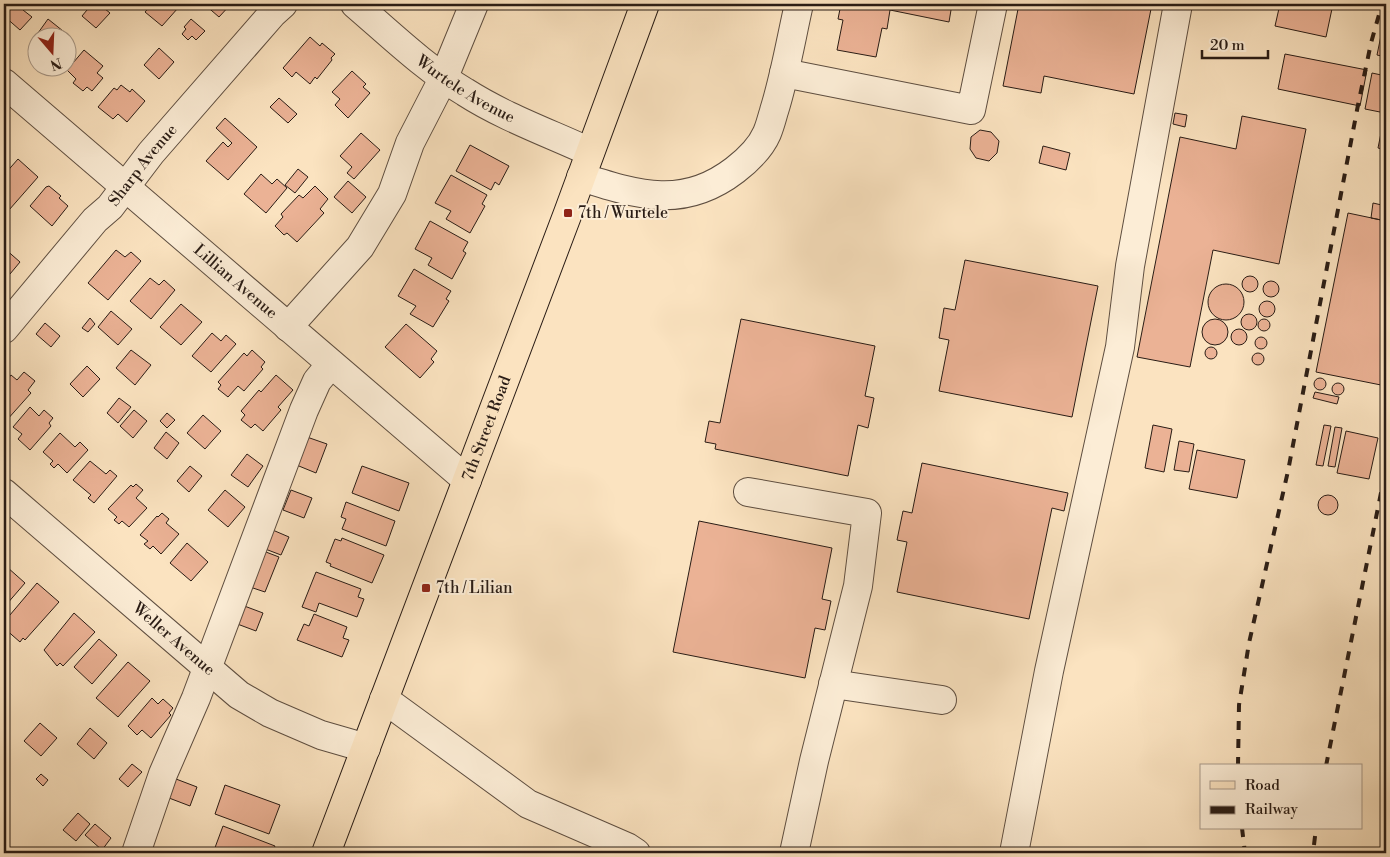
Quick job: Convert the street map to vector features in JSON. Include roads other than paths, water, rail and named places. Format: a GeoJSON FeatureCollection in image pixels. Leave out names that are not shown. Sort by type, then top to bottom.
{"type":"FeatureCollection","features":[{"type":"Feature","properties":{"kind":"main road","name":"7th Street Road"},"geometry":{"type":"LineString","coordinates":[[326,853],[645,4]]}},
{"type":"Feature","properties":{"kind":"street","name":"Sharp Avenue"},"geometry":{"type":"LineString","coordinates":[[4,329],[95,220],[110,207],[126,188],[151,153],[273,13],[283,4]]}},
{"type":"Feature","properties":{"kind":"street","name":"Wurtele Avenue"},"geometry":{"type":"LineString","coordinates":[[355,4],[422,62],[464,92],[586,164],[616,188],[649,195],[669,196],[691,192],[719,182],[744,163],[760,145],[767,132],[778,96],[798,4]]}},
{"type":"Feature","properties":{"kind":"street"},"geometry":{"type":"LineString","coordinates":[[288,326],[360,247],[392,194],[410,143],[444,77],[474,4]]}},
{"type":"Feature","properties":{"kind":"street"},"geometry":{"type":"LineString","coordinates":[[784,73],[971,110],[993,4]]}},
{"type":"Feature","properties":{"kind":"street"},"geometry":{"type":"LineString","coordinates":[[1014,853],[1049,671],[1120,347],[1130,266],[1178,4]]}},
{"type":"Feature","properties":{"kind":"street","name":"Lillian Avenue"},"geometry":{"type":"LineString","coordinates":[[4,83],[467,480]]}},
{"type":"Feature","properties":{"kind":"street"},"geometry":{"type":"LineString","coordinates":[[136,853],[163,774],[196,698],[312,388],[331,364]]}},
{"type":"Feature","properties":{"kind":"street","name":"Weller Avenue"},"geometry":{"type":"LineString","coordinates":[[4,492],[239,695],[270,713],[321,735],[366,748]]}},
{"type":"Feature","properties":{"kind":"street"},"geometry":{"type":"LineString","coordinates":[[748,492],[867,513],[858,586],[814,761],[794,853]]}},
{"type":"Feature","properties":{"kind":"street"},"geometry":{"type":"LineString","coordinates":[[833,684],[942,700]]}},
{"type":"Feature","properties":{"kind":"street"},"geometry":{"type":"LineString","coordinates":[[384,700],[528,804],[627,847],[636,853]]}},
{"type":"Feature","properties":{"kind":"railway"},"geometry":{"type":"LineString","coordinates":[[1238,764],[1239,705],[1249,643],[1288,471],[1358,105],[1371,43],[1382,4]]}},
{"type":"Feature","properties":{"kind":"railway"},"geometry":{"type":"LineString","coordinates":[[1326,764],[1386,468]]}},
{"type":"Feature","properties":{"kind":"railway"},"geometry":{"type":"LineString","coordinates":[[1242,830],[1245,853]]}},
{"type":"Feature","properties":{"kind":"railway"},"geometry":{"type":"LineString","coordinates":[[1314,845],[1316,830]]}},
{"type":"Feature","properties":{"kind":"place","name":"7th / Wurtele"},"geometry":{"type":"Point","coordinates":[568,213]}},
{"type":"Feature","properties":{"kind":"place","name":"7th / Lilian"},"geometry":{"type":"Point","coordinates":[426,588]}}]}
